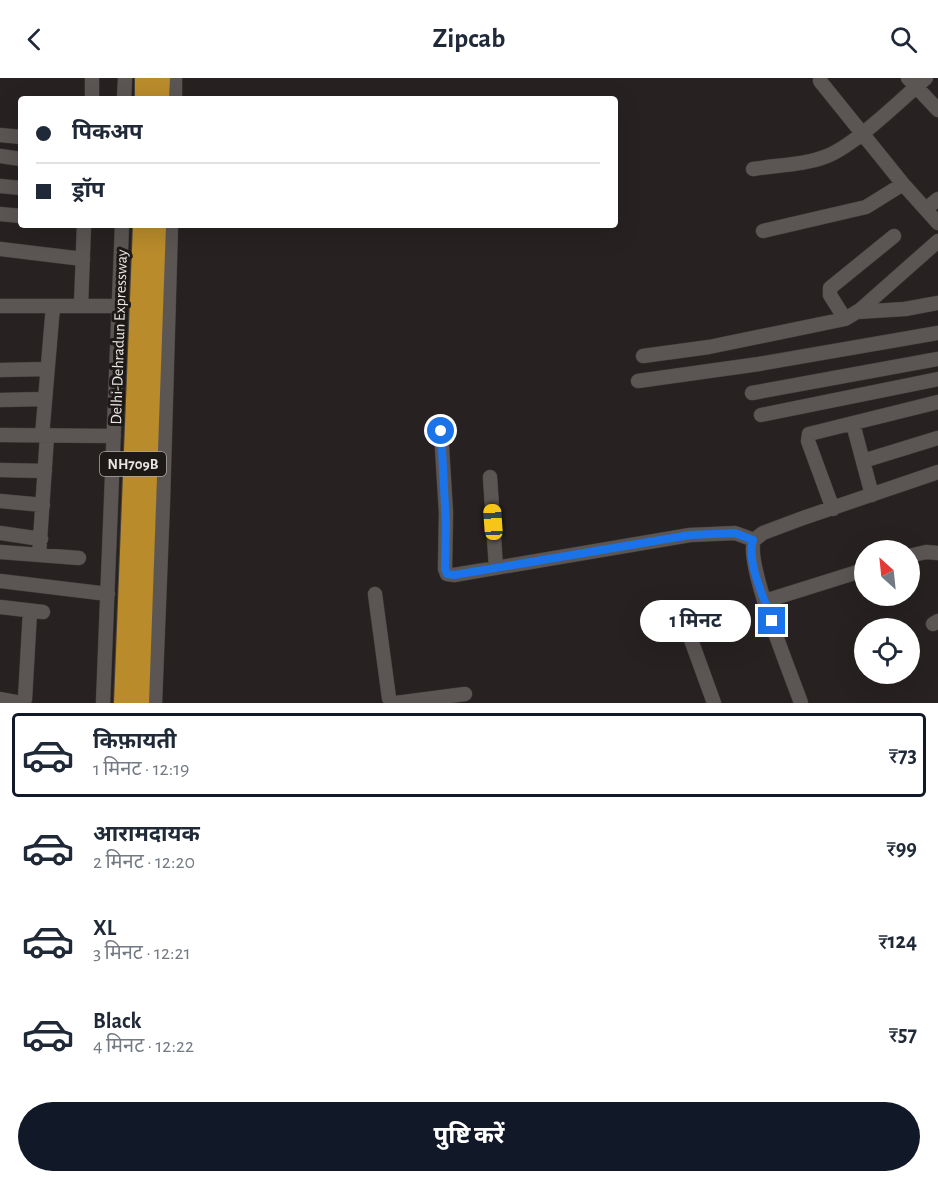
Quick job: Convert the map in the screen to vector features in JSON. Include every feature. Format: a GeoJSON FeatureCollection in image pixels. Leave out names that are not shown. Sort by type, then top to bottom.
{"type":"FeatureCollection","features":[{"type":"Feature","properties":{"kind":"highway"},"geometry":{"type":"LineString","coordinates":[[144,78],[144,96]]}},
{"type":"Feature","properties":{"kind":"highway"},"geometry":{"type":"LineString","coordinates":[[160,96],[161,78]]}},
{"type":"Feature","properties":{"kind":"highway","name":"Delhi-Dehradun Expressway"},"geometry":{"type":"LineString","coordinates":[[123,703],[142,228]]}},
{"type":"Feature","properties":{"kind":"highway","name":"NH709B"},"geometry":{"type":"LineString","coordinates":[[141,703],[157,228]]}},
{"type":"Feature","properties":{"kind":"street"},"geometry":{"type":"LineString","coordinates":[[92,78],[92,96]]}},
{"type":"Feature","properties":{"kind":"street"},"geometry":{"type":"LineString","coordinates":[[124,96],[125,78]]}},
{"type":"Feature","properties":{"kind":"street"},"geometry":{"type":"LineString","coordinates":[[175,96],[176,78]]}},
{"type":"Feature","properties":{"kind":"street"},"geometry":{"type":"LineString","coordinates":[[820,81],[903,184],[938,223]]}},
{"type":"Feature","properties":{"kind":"street"},"geometry":{"type":"LineString","coordinates":[[753,169],[827,157],[862,133],[917,81],[938,110]]}},
{"type":"Feature","properties":{"kind":"street"},"geometry":{"type":"LineString","coordinates":[[0,135],[18,137]]}},
{"type":"Feature","properties":{"kind":"street"},"geometry":{"type":"LineString","coordinates":[[0,156],[18,159]]}},
{"type":"Feature","properties":{"kind":"street"},"geometry":{"type":"LineString","coordinates":[[763,231],[866,207],[903,184]]}},
{"type":"Feature","properties":{"kind":"street"},"geometry":{"type":"LineString","coordinates":[[0,186],[18,188]]}},
{"type":"Feature","properties":{"kind":"street"},"geometry":{"type":"LineString","coordinates":[[926,209],[938,199]]}},
{"type":"Feature","properties":{"kind":"street"},"geometry":{"type":"LineString","coordinates":[[0,214],[18,216]]}},
{"type":"Feature","properties":{"kind":"street"},"geometry":{"type":"LineString","coordinates":[[81,306],[84,228]]}},
{"type":"Feature","properties":{"kind":"street"},"geometry":{"type":"LineString","coordinates":[[103,703],[122,228]]}},
{"type":"Feature","properties":{"kind":"street"},"geometry":{"type":"LineString","coordinates":[[154,703],[171,228]]}},
{"type":"Feature","properties":{"kind":"street"},"geometry":{"type":"LineString","coordinates":[[851,315],[830,296],[830,288],[894,236]]}},
{"type":"Feature","properties":{"kind":"street"},"geometry":{"type":"LineString","coordinates":[[851,315],[936,247]]}},
{"type":"Feature","properties":{"kind":"street"},"geometry":{"type":"LineString","coordinates":[[0,249],[83,259]]}},
{"type":"Feature","properties":{"kind":"street"},"geometry":{"type":"LineString","coordinates":[[643,356],[709,347],[851,315],[938,303]]}},
{"type":"Feature","properties":{"kind":"street"},"geometry":{"type":"LineString","coordinates":[[0,306],[120,306]]}},
{"type":"Feature","properties":{"kind":"street"},"geometry":{"type":"LineString","coordinates":[[39,555],[45,471],[44,399],[53,306]]}},
{"type":"Feature","properties":{"kind":"street"},"geometry":{"type":"LineString","coordinates":[[638,381],[759,364],[938,333]]}},
{"type":"Feature","properties":{"kind":"street"},"geometry":{"type":"LineString","coordinates":[[752,393],[938,359]]}},
{"type":"Feature","properties":{"kind":"street"},"geometry":{"type":"LineString","coordinates":[[0,370],[47,369]]}},
{"type":"Feature","properties":{"kind":"street"},"geometry":{"type":"LineString","coordinates":[[761,415],[938,379]]}},
{"type":"Feature","properties":{"kind":"street"},"geometry":{"type":"LineString","coordinates":[[0,399],[44,399]]}},
{"type":"Feature","properties":{"kind":"street"},"geometry":{"type":"LineString","coordinates":[[833,509],[808,438],[812,432],[938,402]]}},
{"type":"Feature","properties":{"kind":"street"},"geometry":{"type":"LineString","coordinates":[[853,424],[872,495]]}},
{"type":"Feature","properties":{"kind":"street"},"geometry":{"type":"LineString","coordinates":[[441,431],[447,574],[454,575],[690,535],[735,533],[753,540]]}},
{"type":"Feature","properties":{"kind":"street"},"geometry":{"type":"LineString","coordinates":[[0,435],[114,436]]}},
{"type":"Feature","properties":{"kind":"street"},"geometry":{"type":"LineString","coordinates":[[863,461],[938,438]]}},
{"type":"Feature","properties":{"kind":"street"},"geometry":{"type":"LineString","coordinates":[[0,470],[45,471]]}},
{"type":"Feature","properties":{"kind":"street"},"geometry":{"type":"LineString","coordinates":[[753,540],[771,530],[938,472]]}},
{"type":"Feature","properties":{"kind":"street"},"geometry":{"type":"LineString","coordinates":[[490,477],[496,568]]}},
{"type":"Feature","properties":{"kind":"street"},"geometry":{"type":"LineString","coordinates":[[0,501],[43,505]]}},
{"type":"Feature","properties":{"kind":"street"},"geometry":{"type":"LineString","coordinates":[[0,533],[41,539]]}},
{"type":"Feature","properties":{"kind":"street"},"geometry":{"type":"LineString","coordinates":[[753,540],[751,553],[765,601],[801,703]]}},
{"type":"Feature","properties":{"kind":"street"},"geometry":{"type":"LineString","coordinates":[[0,552],[79,558]]}},
{"type":"Feature","properties":{"kind":"street"},"geometry":{"type":"LineString","coordinates":[[920,553],[938,553]]}},
{"type":"Feature","properties":{"kind":"street"},"geometry":{"type":"LineString","coordinates":[[765,601],[854,573]]}},
{"type":"Feature","properties":{"kind":"street"},"geometry":{"type":"LineString","coordinates":[[0,581],[108,594]]}},
{"type":"Feature","properties":{"kind":"street"},"geometry":{"type":"LineString","coordinates":[[375,594],[391,702],[465,694]]}},
{"type":"Feature","properties":{"kind":"street"},"geometry":{"type":"LineString","coordinates":[[0,607],[37,611],[25,699],[21,703],[0,699]]}},
{"type":"Feature","properties":{"kind":"street"},"geometry":{"type":"LineString","coordinates":[[690,637],[714,703]]}},
{"type":"Feature","properties":{"kind":"route"},"geometry":{"type":"LineString","coordinates":[[441,431],[447,574],[454,575],[560,558],[690,535],[735,533],[753,540],[751,553],[772,621]]}}]}
